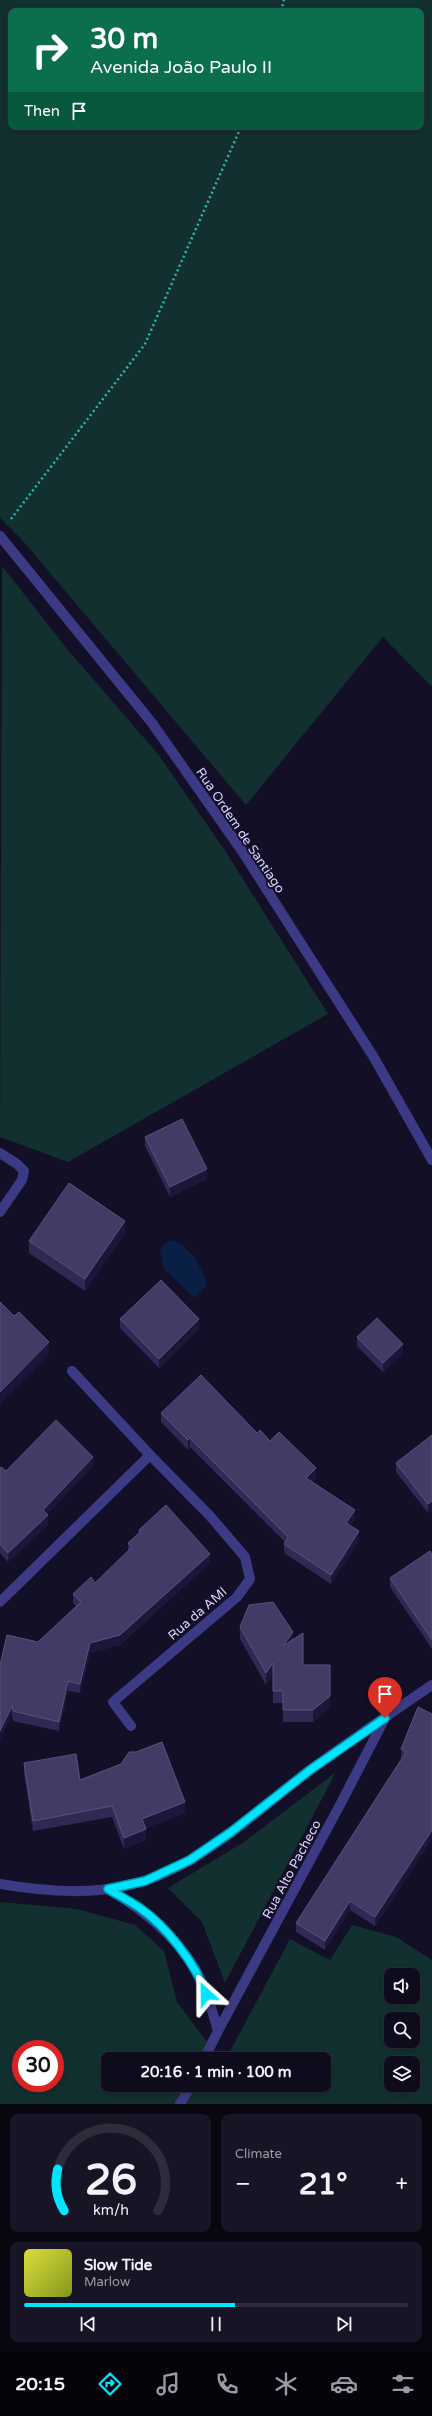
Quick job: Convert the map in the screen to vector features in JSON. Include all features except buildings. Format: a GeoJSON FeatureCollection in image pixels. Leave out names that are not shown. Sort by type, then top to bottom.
{"type":"FeatureCollection","features":[{"type":"Feature","properties":{"kind":"street","name":"Rua Ordem de Santiago"},"geometry":{"type":"LineString","coordinates":[[0,536],[152,723],[242,851],[373,1056],[432,1160]]}},
{"type":"Feature","properties":{"kind":"street"},"geometry":{"type":"LineString","coordinates":[[0,1153],[17,1164],[24,1172],[22,1180],[0,1212]]}},
{"type":"Feature","properties":{"kind":"street","name":"Rua da AMI"},"geometry":{"type":"LineString","coordinates":[[72,1371],[150,1455],[210,1516],[245,1557],[250,1579],[237,1597],[113,1702],[131,1726]]}},
{"type":"Feature","properties":{"kind":"street"},"geometry":{"type":"LineString","coordinates":[[0,1602],[150,1455]]}},
{"type":"Feature","properties":{"kind":"street"},"geometry":{"type":"LineString","coordinates":[[0,1884],[58,1891],[108,1889],[145,1881],[190,1860],[231,1832],[310,1770],[432,1685]]}},
{"type":"Feature","properties":{"kind":"street","name":"Rua Alto Pacheco"},"geometry":{"type":"LineString","coordinates":[[208,2052],[385,1718]]}},
{"type":"Feature","properties":{"kind":"street"},"geometry":{"type":"LineString","coordinates":[[108,1889],[141,1908],[175,1942],[202,1981],[218,2031]]}},
{"type":"Feature","properties":{"kind":"street"},"geometry":{"type":"LineString","coordinates":[[180,2104],[187,2092]]}},
{"type":"Feature","properties":{"kind":"path"},"geometry":{"type":"LineString","coordinates":[[10,520],[145,344],[240,130]]}},
{"type":"Feature","properties":{"kind":"green space"},"geometry":{"type":"Polygon","coordinates":[[[0,0],[432,0],[432,687],[383,637],[246,805],[23,541],[0,518],[0,0]]]}},
{"type":"Feature","properties":{"kind":"green space"},"geometry":{"type":"Polygon","coordinates":[[[2,566],[68,650],[158,754],[224,849],[328,1014],[68,1162],[0,1137],[2,566]]]}},
{"type":"Feature","properties":{"kind":"green space"},"geometry":{"type":"Polygon","coordinates":[[[336,1772],[225,1983],[202,1922],[168,1888],[244,1842],[336,1772]]]}},
{"type":"Feature","properties":{"kind":"green space"},"geometry":{"type":"Polygon","coordinates":[[[0,1902],[77,1909],[135,1925],[164,1951],[177,2002],[215,2052],[101,2052],[101,2092],[331,2092],[331,2052],[230,2052],[290,1939],[330,1960],[352,1925],[396,1937],[432,1960],[432,2104],[0,2104],[0,1902]]]}},
{"type":"Feature","properties":{"kind":"water"},"geometry":{"type":"Polygon","coordinates":[[[170,1240],[177,1242],[189,1251],[202,1272],[207,1285],[195,1298],[164,1269],[160,1251],[165,1243],[170,1240]]]}},
{"type":"Feature","properties":{"kind":"route"},"geometry":{"type":"LineString","coordinates":[[206,1994],[202,1981],[175,1942],[141,1908],[108,1889],[145,1881],[190,1860],[231,1832],[310,1770],[385,1718]]}}]}
